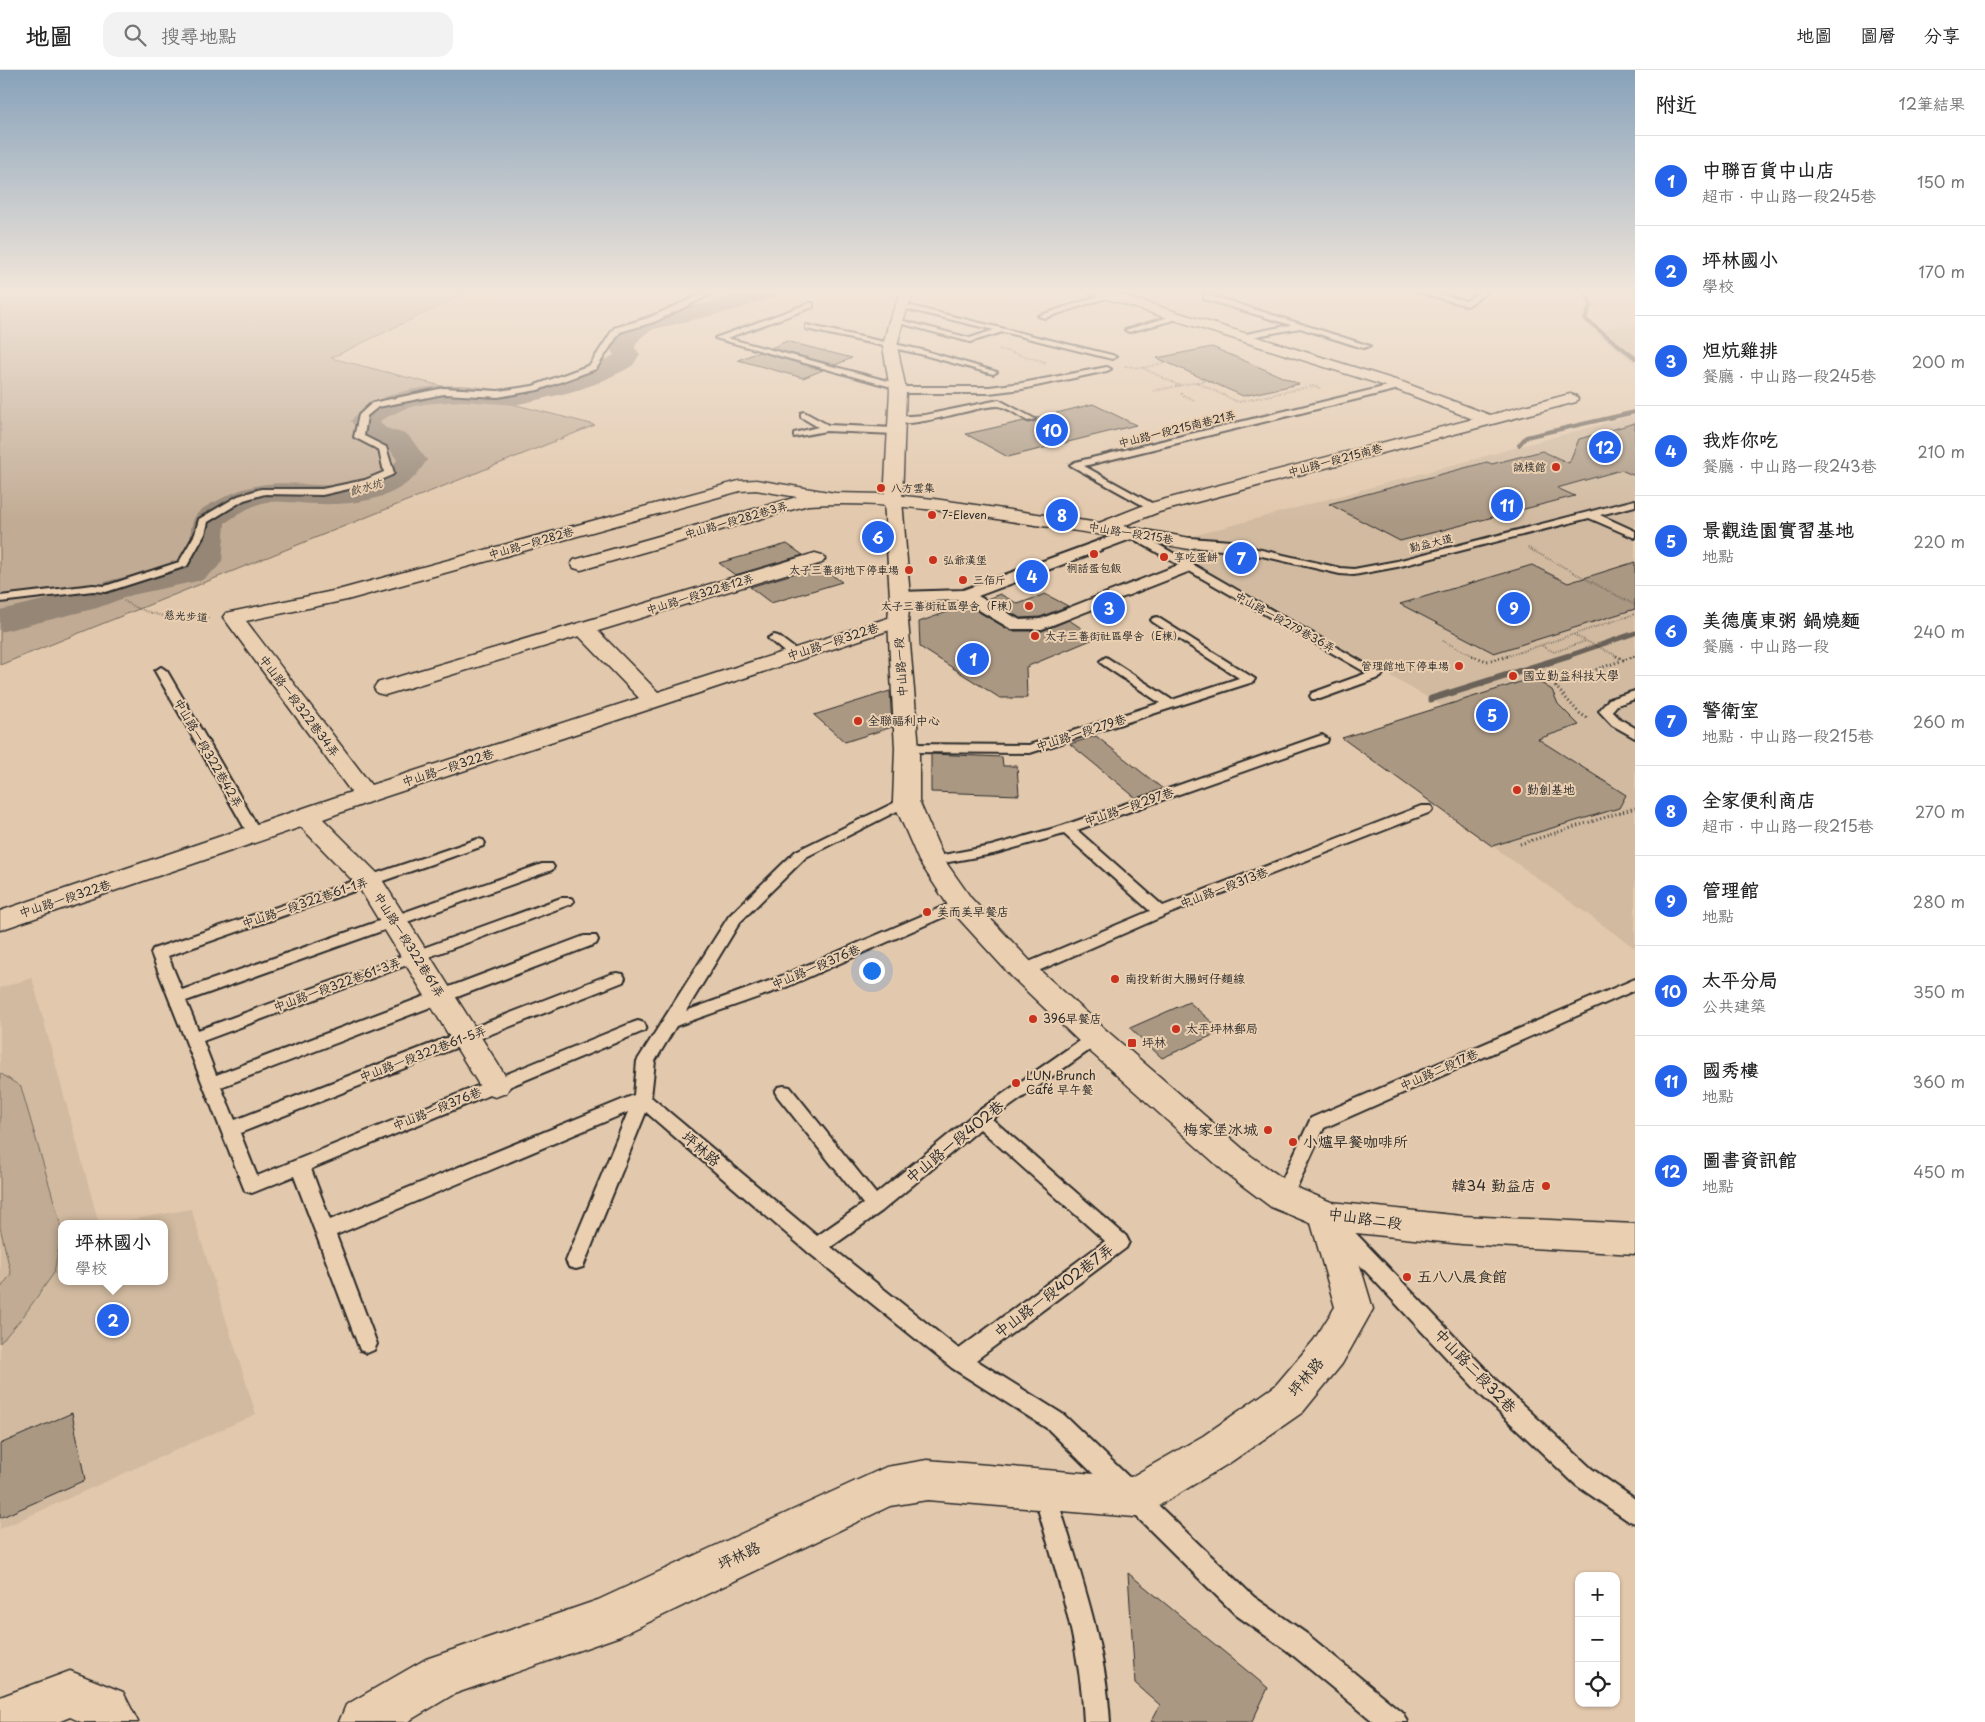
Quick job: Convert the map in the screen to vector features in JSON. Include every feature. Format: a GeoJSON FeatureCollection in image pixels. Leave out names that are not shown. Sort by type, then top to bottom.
{"type":"FeatureCollection","features":[{"type":"Feature","properties":{"kind":"street","name":"中山路一段"},"geometry":{"type":"LineString","coordinates":[[894,367],[897,388],[893,500],[907,748],[906,801],[932,861],[961,904],[1023,970],[1095,1038]]}},
{"type":"Feature","properties":{"kind":"street"},"geometry":{"type":"LineString","coordinates":[[1340,367],[1400,386],[1489,420]]}},
{"type":"Feature","properties":{"kind":"street","name":"中山路一段215南巷"},"geometry":{"type":"LineString","coordinates":[[1102,528],[1153,508],[1570,398]]}},
{"type":"Feature","properties":{"kind":"street","name":"中山路一段282巷"},"geometry":{"type":"LineString","coordinates":[[233,617],[340,596],[739,486],[756,485],[830,497]]}},
{"type":"Feature","properties":{"kind":"street","name":"中山路一段282巷3弄"},"geometry":{"type":"LineString","coordinates":[[582,564],[807,500],[830,497],[893,500]]}},
{"type":"Feature","properties":{"kind":"street","name":"中山路一段215巷"},"geometry":{"type":"LineString","coordinates":[[893,500],[1139,533],[1190,543]]}},
{"type":"Feature","properties":{"kind":"street"},"geometry":{"type":"LineString","coordinates":[[613,520],[652,544]]}},
{"type":"Feature","properties":{"kind":"street"},"geometry":{"type":"LineString","coordinates":[[899,609],[964,594],[1139,533]]}},
{"type":"Feature","properties":{"kind":"street"},"geometry":{"type":"LineString","coordinates":[[1190,543],[1231,546]]}},
{"type":"Feature","properties":{"kind":"street","name":"中山路一段322巷12弄"},"geometry":{"type":"LineString","coordinates":[[385,688],[815,559]]}},
{"type":"Feature","properties":{"kind":"street"},"geometry":{"type":"LineString","coordinates":[[964,594],[1017,625],[1042,624],[1188,567]]}},
{"type":"Feature","properties":{"kind":"street","name":"中山路一段322巷"},"geometry":{"type":"LineString","coordinates":[[0,921],[306,818],[366,795],[794,654],[899,609]]}},
{"type":"Feature","properties":{"kind":"street","name":"中山路一段322巷34弄"},"geometry":{"type":"LineString","coordinates":[[233,617],[366,795]]}},
{"type":"Feature","properties":{"kind":"street"},"geometry":{"type":"LineString","coordinates":[[584,629],[654,701]]}},
{"type":"Feature","properties":{"kind":"street","name":"中山路一段322巷61弄"},"geometry":{"type":"LineString","coordinates":[[306,818],[369,881],[441,996],[494,1086]]}},
{"type":"Feature","properties":{"kind":"street","name":"中山路二段"},"geometry":{"type":"LineString","coordinates":[[1095,1038],[1239,1165],[1284,1197],[1328,1216],[1462,1230],[1635,1239]]}},
{"type":"Feature","properties":{"kind":"street","name":"坪林路"},"geometry":{"type":"LineString","coordinates":[[363,1722],[442,1675],[604,1620],[886,1487],[927,1480],[1135,1497],[1216,1449],[1289,1399],[1328,1352],[1354,1309],[1328,1216]]}},
{"type":"Feature","properties":{"kind":"street"},"geometry":{"type":"LineString","coordinates":[[0,1721],[70,1694],[106,1709],[114,1722]]}},
{"type":"Feature","properties":{"kind":"lane"},"geometry":{"type":"LineString","coordinates":[[0,599],[106,588],[184,564],[200,534],[203,521],[241,498],[264,491],[322,492],[368,482],[388,473],[383,449],[359,437],[363,415],[375,405],[444,392],[498,394],[535,388],[593,367]]}},
{"type":"Feature","properties":{"kind":"lane"},"geometry":{"type":"LineString","coordinates":[[823,367],[897,388],[989,390],[1022,386],[1107,369]]}},
{"type":"Feature","properties":{"kind":"lane"},"geometry":{"type":"LineString","coordinates":[[976,367],[993,372]]}},
{"type":"Feature","properties":{"kind":"lane","name":"中山路一段215南巷21弄"},"geometry":{"type":"LineString","coordinates":[[1153,508],[1077,466],[1400,386]]}},
{"type":"Feature","properties":{"kind":"lane"},"geometry":{"type":"LineString","coordinates":[[797,435],[826,428],[895,425],[999,403],[1030,419]]}},
{"type":"Feature","properties":{"kind":"lane"},"geometry":{"type":"LineString","coordinates":[[804,415],[826,428]]}},
{"type":"Feature","properties":{"kind":"lane","name":"勤益大道"},"geometry":{"type":"LineString","coordinates":[[1231,546],[1340,571],[1354,572],[1397,564],[1635,503]]}},
{"type":"Feature","properties":{"kind":"lane"},"geometry":{"type":"LineString","coordinates":[[1591,515],[1635,535]]}},
{"type":"Feature","properties":{"kind":"lane","name":"中山路一段279巷36弄"},"geometry":{"type":"LineString","coordinates":[[1139,533],[1141,540],[1377,674],[1316,696]]}},
{"type":"Feature","properties":{"kind":"lane","name":"中山路一段279巷"},"geometry":{"type":"LineString","coordinates":[[907,748],[1030,749],[1249,679],[1157,620]]}},
{"type":"Feature","properties":{"kind":"lane"},"geometry":{"type":"LineString","coordinates":[[774,638],[794,654]]}},
{"type":"Feature","properties":{"kind":"lane"},"geometry":{"type":"LineString","coordinates":[[1106,661],[1171,705]]}},
{"type":"Feature","properties":{"kind":"lane","name":"中山路一段322巷42弄"},"geometry":{"type":"LineString","coordinates":[[162,671],[255,834]]}},
{"type":"Feature","properties":{"kind":"lane"},"geometry":{"type":"LineString","coordinates":[[1635,695],[1613,702],[1605,710],[1616,722],[1635,734]]}},
{"type":"Feature","properties":{"kind":"lane","name":"中山路一段297巷"},"geometry":{"type":"LineString","coordinates":[[932,861],[993,850],[1067,828],[1322,739]]}},
{"type":"Feature","properties":{"kind":"lane"},"geometry":{"type":"LineString","coordinates":[[576,1261],[642,1099],[646,1061],[734,919],[801,854],[906,801]]}},
{"type":"Feature","properties":{"kind":"lane","name":"中山路一段313巷"},"geometry":{"type":"LineString","coordinates":[[1023,970],[1161,912],[1426,809]]}},
{"type":"Feature","properties":{"kind":"lane"},"geometry":{"type":"LineString","coordinates":[[1067,828],[1161,912]]}},
{"type":"Feature","properties":{"kind":"lane","name":"中山路一段322巷61-1弄"},"geometry":{"type":"LineString","coordinates":[[177,998],[159,953],[478,844]]}},
{"type":"Feature","properties":{"kind":"lane"},"geometry":{"type":"LineString","coordinates":[[367,1344],[300,1166],[252,1186],[177,998],[546,868]]}},
{"type":"Feature","properties":{"kind":"lane","name":"中山路一段322巷61-3弄"},"geometry":{"type":"LineString","coordinates":[[193,1038],[566,901]]}},
{"type":"Feature","properties":{"kind":"lane","name":"中山路一段376巷"},"geometry":{"type":"LineString","coordinates":[[668,1023],[778,984],[961,904]]}},
{"type":"Feature","properties":{"kind":"lane"},"geometry":{"type":"LineString","coordinates":[[211,1084],[590,940]]}},
{"type":"Feature","properties":{"kind":"lane","name":"中山路一段322巷61-5弄"},"geometry":{"type":"LineString","coordinates":[[230,1130],[617,978]]}},
{"type":"Feature","properties":{"kind":"lane","name":"中山路二段17巷"},"geometry":{"type":"LineString","coordinates":[[1284,1197],[1317,1123],[1635,984]]}},
{"type":"Feature","properties":{"kind":"lane","name":"中山路一段376巷"},"geometry":{"type":"LineString","coordinates":[[300,1166],[638,1027]]}},
{"type":"Feature","properties":{"kind":"lane","name":"中山路一段402巷"},"geometry":{"type":"LineString","coordinates":[[816,1247],[875,1206],[980,1119],[1095,1038]]}},
{"type":"Feature","properties":{"kind":"lane"},"geometry":{"type":"LineString","coordinates":[[784,1092],[875,1206]]}},
{"type":"Feature","properties":{"kind":"lane"},"geometry":{"type":"LineString","coordinates":[[325,1231],[642,1099]]}},
{"type":"Feature","properties":{"kind":"lane","name":"坪林路"},"geometry":{"type":"LineString","coordinates":[[642,1099],[816,1247],[960,1361],[1056,1422],[1245,1606],[1298,1643],[1394,1722]]}},
{"type":"Feature","properties":{"kind":"lane","name":"中山路一段402巷7弄"},"geometry":{"type":"LineString","coordinates":[[960,1361],[1119,1242],[980,1119]]}},
{"type":"Feature","properties":{"kind":"lane","name":"中山路二段32巷"},"geometry":{"type":"LineString","coordinates":[[1328,1216],[1489,1388],[1584,1477],[1635,1512]]}},
{"type":"Feature","properties":{"kind":"lane"},"geometry":{"type":"LineString","coordinates":[[1044,1490],[1086,1636],[1096,1697],[1096,1722]]}},
{"type":"Feature","properties":{"kind":"path"},"geometry":{"type":"LineString","coordinates":[[1107,369],[1115,367]]}},
{"type":"Feature","properties":{"kind":"path"},"geometry":{"type":"LineString","coordinates":[[1132,367],[1146,367]]}},
{"type":"Feature","properties":{"kind":"path"},"geometry":{"type":"LineString","coordinates":[[1142,368],[1180,386]]}},
{"type":"Feature","properties":{"kind":"path"},"geometry":{"type":"LineString","coordinates":[[1153,392],[1207,380]]}},
{"type":"Feature","properties":{"kind":"path"},"geometry":{"type":"LineString","coordinates":[[1196,382],[1238,402],[1313,386],[1355,397]]}},
{"type":"Feature","properties":{"kind":"path"},"geometry":{"type":"LineString","coordinates":[[1181,394],[1196,401]]}},
{"type":"Feature","properties":{"kind":"path"},"geometry":{"type":"LineString","coordinates":[[1525,547],[1635,606]]}},
{"type":"Feature","properties":{"kind":"path","name":"慈光步道"},"geometry":{"type":"LineString","coordinates":[[120,598],[131,606],[167,617],[200,619],[233,617]]}},
{"type":"Feature","properties":{"kind":"path"},"geometry":{"type":"LineString","coordinates":[[1443,641],[1469,655],[1487,660],[1500,659],[1635,614]]}},
{"type":"Feature","properties":{"kind":"path"},"geometry":{"type":"LineString","coordinates":[[1574,634],[1625,660]]}},
{"type":"Feature","properties":{"kind":"path"},"geometry":{"type":"LineString","coordinates":[[1542,646],[1554,652],[1587,641]]}},
{"type":"Feature","properties":{"kind":"path"},"geometry":{"type":"LineString","coordinates":[[1520,844],[1635,808]]}},
{"type":"Feature","properties":{"kind":"path"},"geometry":{"type":"LineString","coordinates":[[1607,817],[1612,821]]}},
{"type":"Feature","properties":{"kind":"shaded area"},"geometry":{"type":"Polygon","coordinates":[[[0,367],[367,367],[595,425],[0,665],[0,367]]]}},
{"type":"Feature","properties":{"kind":"shaded area","name":"國立勤益科技大學"},"geometry":{"type":"Polygon","coordinates":[[[1635,415],[1635,948],[1342,738],[1442,706],[1245,591],[1175,557],[1157,544],[1185,550],[1193,536],[1635,415]]]}},
{"type":"Feature","properties":{"kind":"shaded area"},"geometry":{"type":"Polygon","coordinates":[[[32,978],[98,1220],[58,1220],[58,1285],[168,1285],[168,1220],[130,1220],[191,1209],[256,1414],[0,1529],[0,988],[32,978]]]}},
{"type":"Feature","properties":{"kind":"shaded area"},"geometry":{"type":"Polygon","coordinates":[[[0,1073],[21,1087],[59,1220],[58,1251],[54,1273],[22,1318],[0,1343],[0,1289],[11,1274],[0,1227],[0,1073]]]}},
{"type":"Feature","properties":{"kind":"building"},"geometry":{"type":"Polygon","coordinates":[[[764,367],[813,367],[823,370],[803,378],[764,367]]]}},
{"type":"Feature","properties":{"kind":"building"},"geometry":{"type":"Polygon","coordinates":[[[1178,367],[1259,367],[1299,384],[1243,396],[1178,367]]]}},
{"type":"Feature","properties":{"kind":"building"},"geometry":{"type":"Polygon","coordinates":[[[1093,404],[1136,425],[1008,457],[966,434],[1024,421],[1029,423],[1036,421],[1036,418],[1093,404]]]}},
{"type":"Feature","properties":{"kind":"building"},"geometry":{"type":"Polygon","coordinates":[[[1635,423],[1635,476],[1621,470],[1557,488],[1575,496],[1400,541],[1329,504],[1487,462],[1492,464],[1542,451],[1569,463],[1579,439],[1635,423]]]}},
{"type":"Feature","properties":{"kind":"building"},"geometry":{"type":"Polygon","coordinates":[[[787,544],[803,555],[735,575],[719,563],[787,544]]]}},
{"type":"Feature","properties":{"kind":"building"},"geometry":{"type":"Polygon","coordinates":[[[1635,562],[1635,609],[1494,653],[1400,604],[1532,565],[1568,583],[1635,562]]]}},
{"type":"Feature","properties":{"kind":"building"},"geometry":{"type":"Polygon","coordinates":[[[819,566],[842,582],[771,603],[750,587],[819,566]]]}},
{"type":"Feature","properties":{"kind":"building","name":"太子三蕃街社區學舍（F棟）"},"geometry":{"type":"Polygon","coordinates":[[[1000,594],[1018,604],[1045,594],[1068,606],[1040,617],[1020,618],[987,599],[1000,594]]]}},
{"type":"Feature","properties":{"kind":"building"},"geometry":{"type":"Polygon","coordinates":[[[967,605],[1011,631],[1042,631],[1069,620],[1096,638],[1026,667],[1027,698],[1000,698],[920,647],[919,622],[967,605]]]}},
{"type":"Feature","properties":{"kind":"building","name":"勤創基地"},"geometry":{"type":"Polygon","coordinates":[[[1533,678],[1552,690],[1558,704],[1579,725],[1538,739],[1626,795],[1619,808],[1492,846],[1342,738],[1533,678]]]}},
{"type":"Feature","properties":{"kind":"building","name":"全聯福利中心"},"geometry":{"type":"Polygon","coordinates":[[[890,691],[892,727],[845,742],[814,715],[890,691]]]}},
{"type":"Feature","properties":{"kind":"building"},"geometry":{"type":"Polygon","coordinates":[[[1096,736],[1163,789],[1136,798],[1070,744],[1096,736]]]}},
{"type":"Feature","properties":{"kind":"building"},"geometry":{"type":"Polygon","coordinates":[[[931,754],[1002,757],[1003,766],[1017,766],[1019,795],[931,792],[931,754]]]}},
{"type":"Feature","properties":{"kind":"building","name":"太平坪林郵局"},"geometry":{"type":"Polygon","coordinates":[[[1189,1002],[1222,1031],[1162,1058],[1130,1028],[1189,1002]]]}},
{"type":"Feature","properties":{"kind":"building"},"geometry":{"type":"Polygon","coordinates":[[[72,1413],[85,1480],[0,1518],[0,1444],[72,1413]]]}},
{"type":"Feature","properties":{"kind":"building"},"geometry":{"type":"Polygon","coordinates":[[[1128,1573],[1268,1688],[1252,1722],[1151,1722],[1160,1705],[1135,1683],[1128,1573]]]}},
{"type":"Feature","properties":{"kind":"waterway","name":"飲水坑"},"geometry":{"type":"LineString","coordinates":[[0,621],[85,601],[123,587],[190,573],[205,561],[210,518],[244,499],[273,492],[319,495],[344,494],[384,485],[405,470],[412,460],[398,441],[376,434],[365,421],[371,414],[394,403],[438,394],[461,393],[515,397],[572,384],[610,367]]}},
{"type":"Feature","properties":{"kind":"waterway"},"geometry":{"type":"LineString","coordinates":[[1519,445],[1526,437],[1635,412]]}},
{"type":"Feature","properties":{"kind":"waterway"},"geometry":{"type":"LineString","coordinates":[[1565,657],[1635,633]]}},
{"type":"Feature","properties":{"kind":"waterway"},"geometry":{"type":"LineString","coordinates":[[1431,699],[1569,656]]}},
{"type":"Feature","properties":{"kind":"place","name":"太平分局"},"geometry":{"type":"Point","coordinates":[1052,430]}},
{"type":"Feature","properties":{"kind":"place","name":"圖書資訊館"},"geometry":{"type":"Point","coordinates":[1605,447]}},
{"type":"Feature","properties":{"kind":"place","name":"誠樸館"},"geometry":{"type":"Point","coordinates":[1556,467]}},
{"type":"Feature","properties":{"kind":"place","name":"八方雲集"},"geometry":{"type":"Point","coordinates":[881,488]}},
{"type":"Feature","properties":{"kind":"place","name":"國秀樓"},"geometry":{"type":"Point","coordinates":[1507,505]}},
{"type":"Feature","properties":{"kind":"place","name":"7-Eleven"},"geometry":{"type":"Point","coordinates":[932,515]}},
{"type":"Feature","properties":{"kind":"place","name":"全家便利商店"},"geometry":{"type":"Point","coordinates":[1062,515]}},
{"type":"Feature","properties":{"kind":"place","name":"美德廣東粥 鍋燒麵"},"geometry":{"type":"Point","coordinates":[878,537]}},
{"type":"Feature","properties":{"kind":"place","name":"桐話蛋包飯"},"geometry":{"type":"Point","coordinates":[1094,554]}},
{"type":"Feature","properties":{"kind":"place","name":"享吃蛋餅"},"geometry":{"type":"Point","coordinates":[1164,557]}},
{"type":"Feature","properties":{"kind":"place","name":"警衛室"},"geometry":{"type":"Point","coordinates":[1241,558]}},
{"type":"Feature","properties":{"kind":"place","name":"弘爺漢堡"},"geometry":{"type":"Point","coordinates":[933,560]}},
{"type":"Feature","properties":{"kind":"place","name":"太子三蕃街地下停車場"},"geometry":{"type":"Point","coordinates":[909,570]}},
{"type":"Feature","properties":{"kind":"place","name":"我炸你吃"},"geometry":{"type":"Point","coordinates":[1032,576]}},
{"type":"Feature","properties":{"kind":"place","name":"三佰斤"},"geometry":{"type":"Point","coordinates":[963,580]}},
{"type":"Feature","properties":{"kind":"place","name":"太子三蕃街社區學舍（F棟）"},"geometry":{"type":"Point","coordinates":[1029,606]}},
{"type":"Feature","properties":{"kind":"place","name":"炟炕雞排"},"geometry":{"type":"Point","coordinates":[1109,608]}},
{"type":"Feature","properties":{"kind":"place","name":"管理館"},"geometry":{"type":"Point","coordinates":[1514,608]}},
{"type":"Feature","properties":{"kind":"place","name":"太子三蕃街社區學舍（E棟）"},"geometry":{"type":"Point","coordinates":[1035,636]}},
{"type":"Feature","properties":{"kind":"place","name":"中聯百貨中山店"},"geometry":{"type":"Point","coordinates":[973,659]}},
{"type":"Feature","properties":{"kind":"place","name":"管理館地下停車場"},"geometry":{"type":"Point","coordinates":[1459,666]}},
{"type":"Feature","properties":{"kind":"place","name":"國立勤益科技大學"},"geometry":{"type":"Point","coordinates":[1513,676]}},
{"type":"Feature","properties":{"kind":"place","name":"景觀造園實習基地"},"geometry":{"type":"Point","coordinates":[1492,715]}},
{"type":"Feature","properties":{"kind":"place","name":"全聯福利中心"},"geometry":{"type":"Point","coordinates":[858,721]}},
{"type":"Feature","properties":{"kind":"place","name":"勤創基地"},"geometry":{"type":"Point","coordinates":[1517,790]}},
{"type":"Feature","properties":{"kind":"place","name":"美而美早餐店"},"geometry":{"type":"Point","coordinates":[927,912]}},
{"type":"Feature","properties":{"kind":"place","name":"南投新街大腸蚵仔麵線"},"geometry":{"type":"Point","coordinates":[1115,979]}},
{"type":"Feature","properties":{"kind":"place","name":"396早餐店"},"geometry":{"type":"Point","coordinates":[1033,1019]}},
{"type":"Feature","properties":{"kind":"place","name":"太平坪林郵局"},"geometry":{"type":"Point","coordinates":[1176,1029]}},
{"type":"Feature","properties":{"kind":"place","name":"坪林"},"geometry":{"type":"Point","coordinates":[1132,1043]}},
{"type":"Feature","properties":{"kind":"place","name":"LUN Brunch Café 早午餐"},"geometry":{"type":"Point","coordinates":[1016,1083]}},
{"type":"Feature","properties":{"kind":"place","name":"梅家堡冰城"},"geometry":{"type":"Point","coordinates":[1268,1130]}},
{"type":"Feature","properties":{"kind":"place","name":"小爐早餐咖啡所"},"geometry":{"type":"Point","coordinates":[1293,1142]}},
{"type":"Feature","properties":{"kind":"place","name":"韓34 勤益店"},"geometry":{"type":"Point","coordinates":[1546,1186]}},
{"type":"Feature","properties":{"kind":"place","name":"五八八晨食館"},"geometry":{"type":"Point","coordinates":[1407,1277]}},
{"type":"Feature","properties":{"kind":"place","name":"坪林國小"},"geometry":{"type":"Point","coordinates":[113,1320]}}]}
